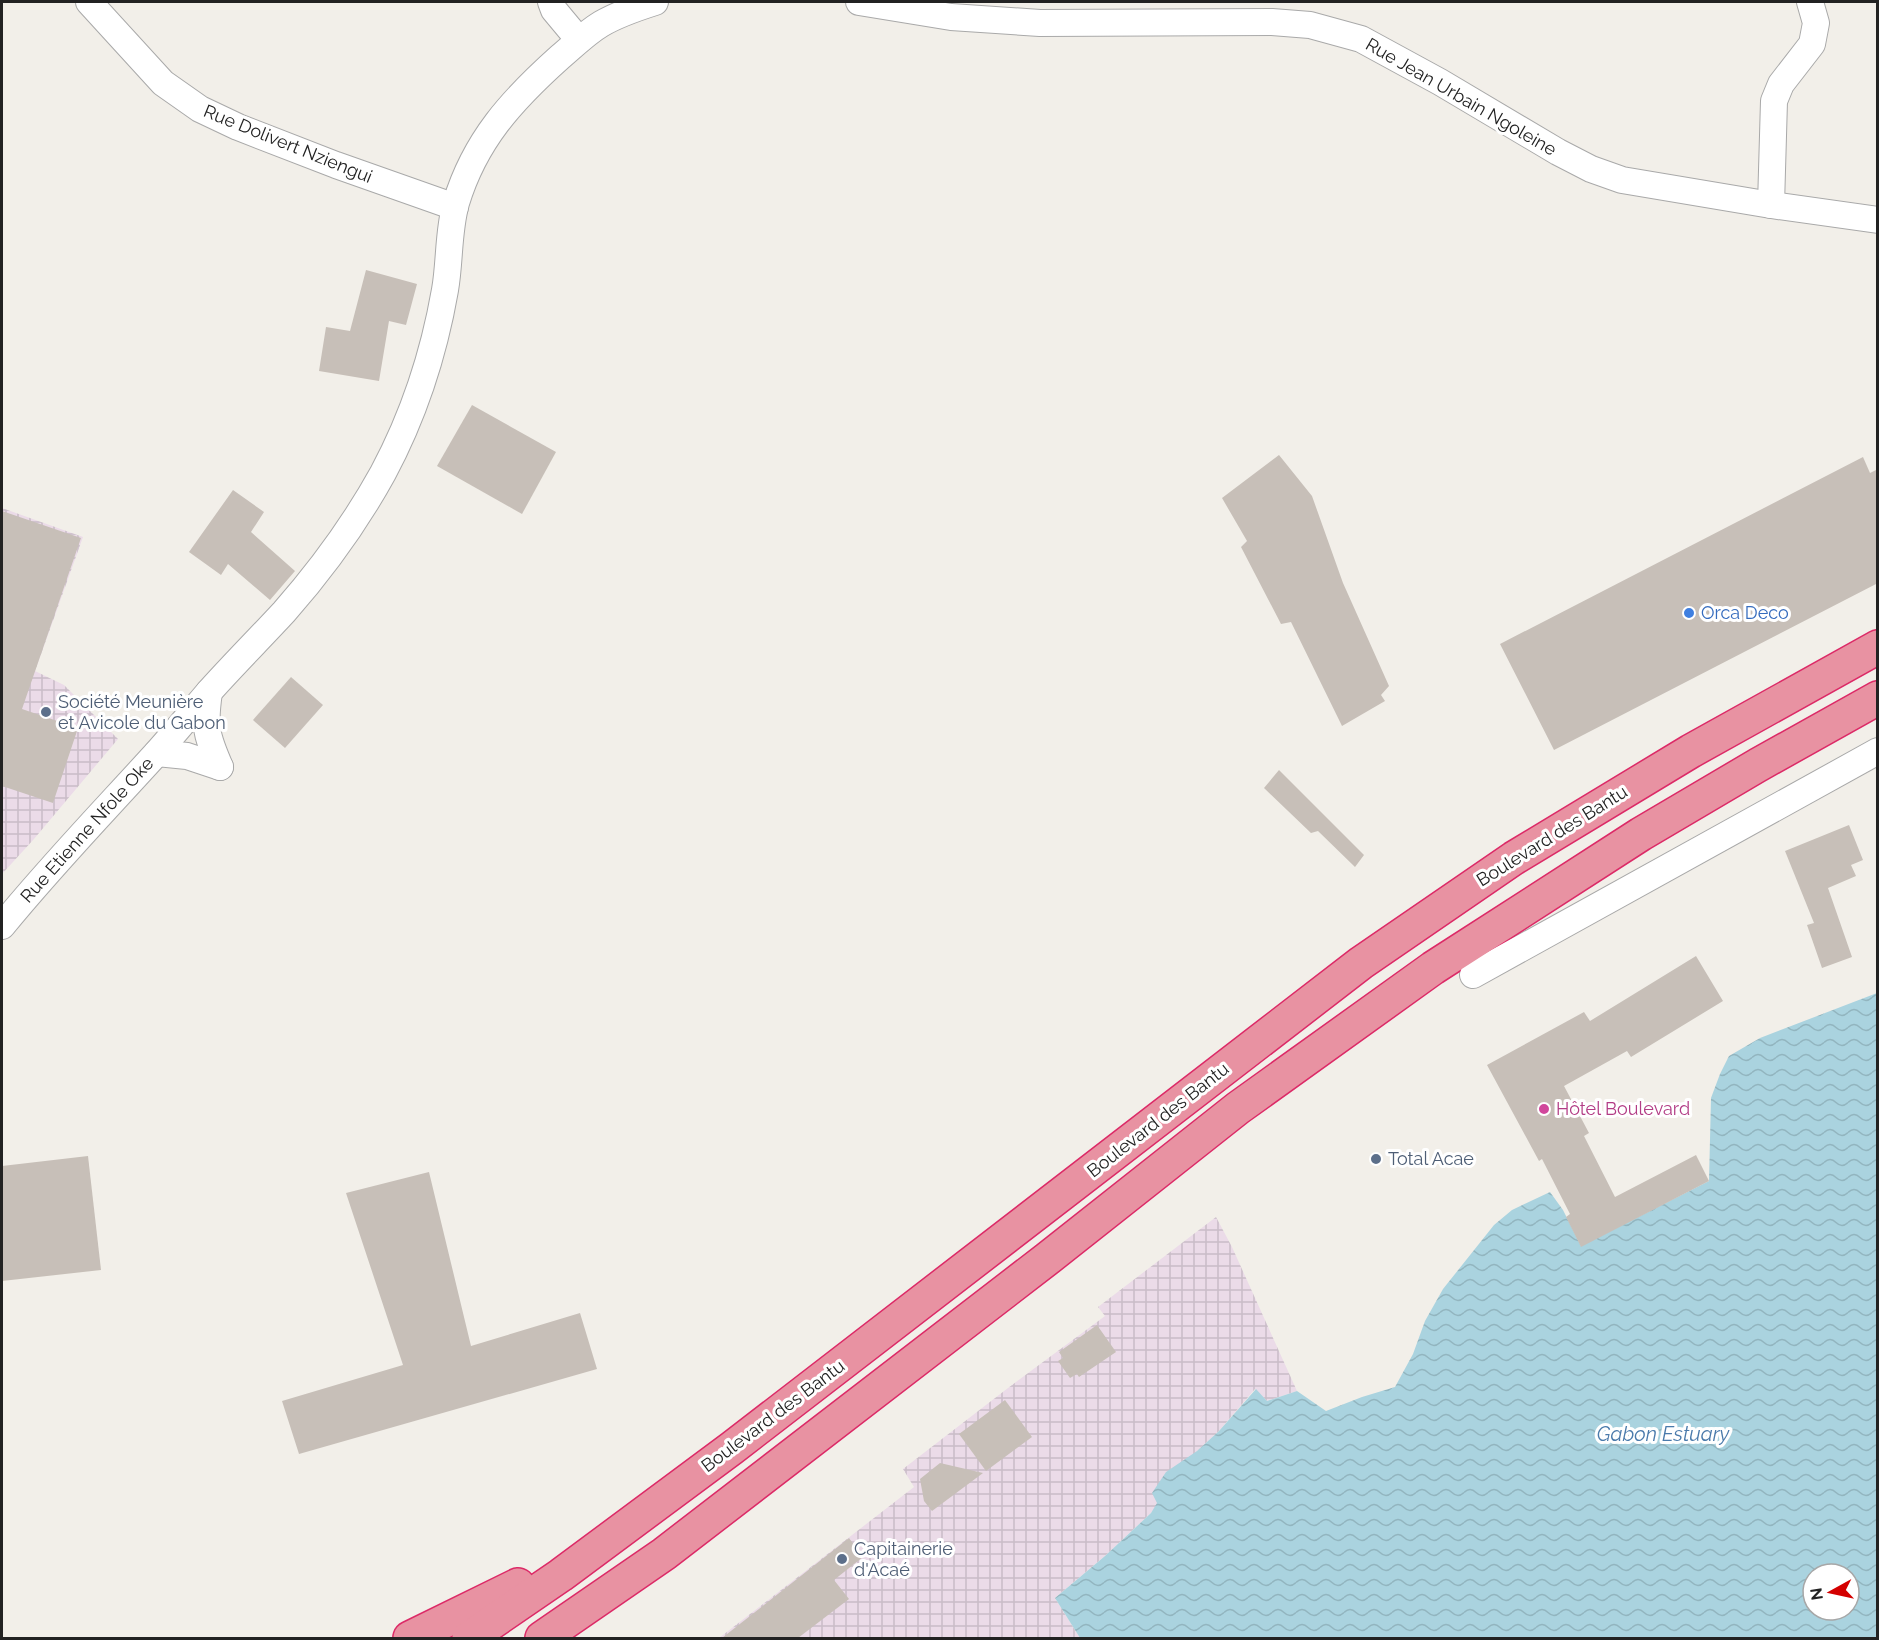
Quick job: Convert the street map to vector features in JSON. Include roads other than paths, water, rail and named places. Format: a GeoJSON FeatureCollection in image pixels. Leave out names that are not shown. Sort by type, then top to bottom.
{"type":"FeatureCollection","features":[{"type":"Feature","properties":{"kind":"highway","name":"Boulevard des Bantu"},"geometry":{"type":"LineString","coordinates":[[469,1638],[529,1598],[732,1448],[1361,963],[1514,858],[1691,751],[1878,646]]}},
{"type":"Feature","properties":{"kind":"highway"},"geometry":{"type":"LineString","coordinates":[[542,1638],[664,1554],[1047,1259],[1238,1108],[1433,968],[1641,834],[1768,759],[1878,698]]}},
{"type":"Feature","properties":{"kind":"highway"},"geometry":{"type":"LineString","coordinates":[[410,1638],[603,1544]]}},
{"type":"Feature","properties":{"kind":"highway"},"geometry":{"type":"LineString","coordinates":[[570,1638],[650,1575],[664,1554]]}},
{"type":"Feature","properties":{"kind":"street","name":"Rue Dolivert Nziengui"},"geometry":{"type":"LineString","coordinates":[[89,2],[163,83],[200,109],[238,128],[455,207]]}},
{"type":"Feature","properties":{"kind":"street"},"geometry":{"type":"LineString","coordinates":[[551,2],[554,10],[579,40]]}},
{"type":"Feature","properties":{"kind":"street"},"geometry":{"type":"LineString","coordinates":[[455,207],[465,176],[479,148],[505,111],[536,79],[579,40],[600,25],[628,10],[655,2]]}},
{"type":"Feature","properties":{"kind":"street","name":"Rue Jean Urbain Ngoleine"},"geometry":{"type":"LineString","coordinates":[[859,2],[951,17],[1040,24],[1272,22],[1310,25],[1361,39],[1440,82],[1558,152],[1591,169],[1622,180],[1878,220]]}},
{"type":"Feature","properties":{"kind":"street"},"geometry":{"type":"LineString","coordinates":[[1771,205],[1774,101],[1781,84],[1812,44],[1816,23],[1810,2]]}},
{"type":"Feature","properties":{"kind":"street","name":"Rue Etienne Nfole Oke"},"geometry":{"type":"LineString","coordinates":[[2,926],[44,874],[286,610],[331,554],[376,485],[410,415],[434,341],[445,289],[455,207]]}},
{"type":"Feature","properties":{"kind":"street"},"geometry":{"type":"LineString","coordinates":[[157,753],[188,756],[220,766],[207,734],[205,717],[209,692]]}},
{"type":"Feature","properties":{"kind":"street"},"geometry":{"type":"LineString","coordinates":[[1473,975],[1878,751]]}},
{"type":"Feature","properties":{"kind":"water","name":"Gabon Estuary"},"geometry":{"type":"Polygon","coordinates":[[[1877,993],[1877,1638],[1080,1638],[1055,1598],[1151,1513],[1157,1503],[1152,1493],[1166,1472],[1197,1451],[1219,1431],[1256,1389],[1267,1401],[1297,1391],[1326,1411],[1395,1387],[1413,1354],[1425,1321],[1443,1289],[1494,1225],[1512,1210],[1550,1192],[1563,1210],[1581,1246],[1709,1181],[1711,1098],[1729,1056],[1760,1038],[1877,993]]]}},
{"type":"Feature","properties":{"kind":"place","name":"Orca Deco"},"geometry":{"type":"Point","coordinates":[1689,613]}},
{"type":"Feature","properties":{"kind":"place","name":"Société Meunière et Avicole du Gabon"},"geometry":{"type":"Point","coordinates":[46,712]}},
{"type":"Feature","properties":{"kind":"place","name":"Hôtel Boulevard"},"geometry":{"type":"Point","coordinates":[1544,1109]}},
{"type":"Feature","properties":{"kind":"place","name":"Total Acae"},"geometry":{"type":"Point","coordinates":[1376,1159]}},
{"type":"Feature","properties":{"kind":"place","name":"Capitainerie d'Acaé"},"geometry":{"type":"Point","coordinates":[842,1559]}}]}
